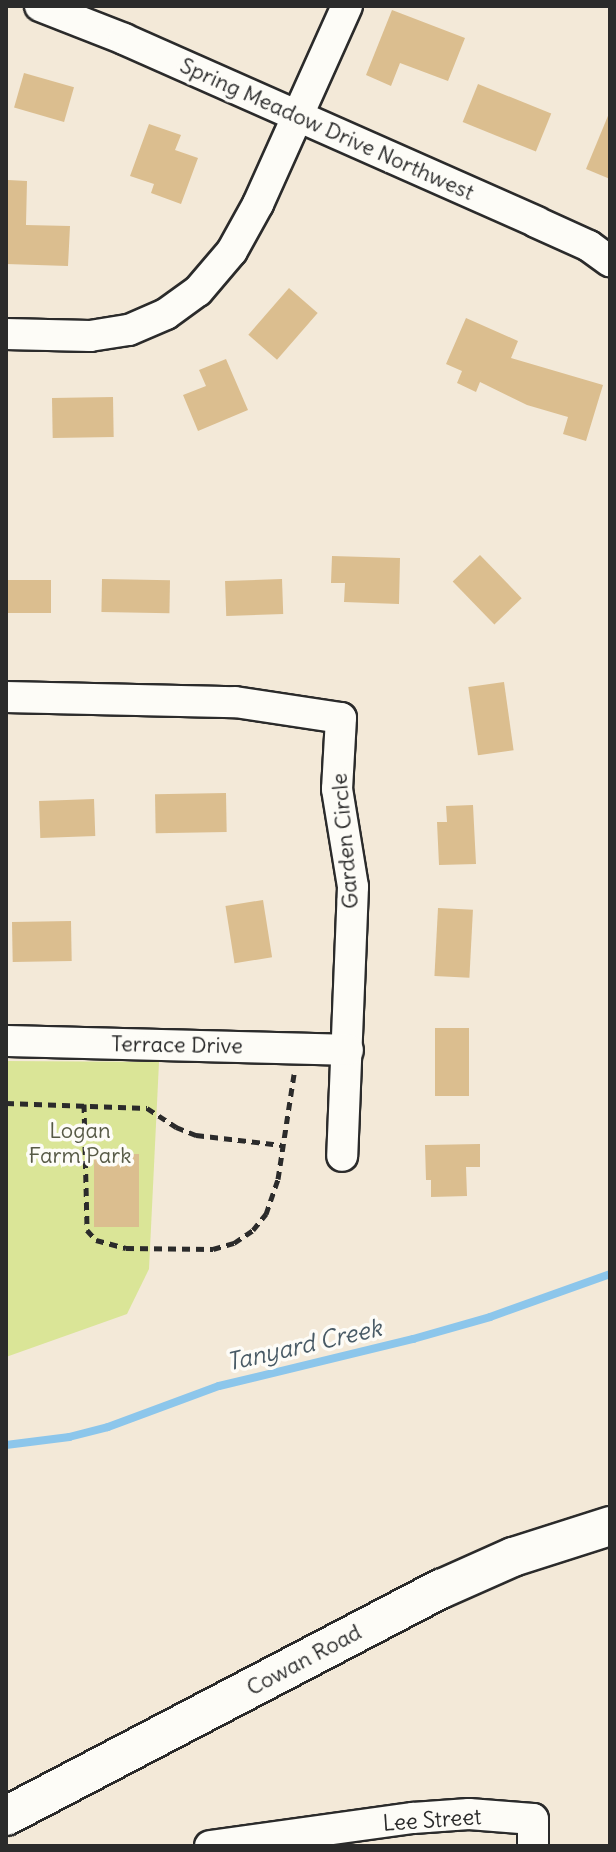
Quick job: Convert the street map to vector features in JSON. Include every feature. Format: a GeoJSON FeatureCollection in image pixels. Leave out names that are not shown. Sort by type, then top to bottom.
{"type":"FeatureCollection","features":[{"type":"Feature","properties":{"kind":"main road","name":"Cowan Road"},"geometry":{"type":"LineString","coordinates":[[6,1816],[441,1589],[513,1557],[610,1526]]}},
{"type":"Feature","properties":{"kind":"street","name":"Spring Meadow Drive Northwest"},"geometry":{"type":"LineString","coordinates":[[40,6],[124,39],[549,228],[589,246],[610,261]]}},
{"type":"Feature","properties":{"kind":"street"},"geometry":{"type":"LineString","coordinates":[[6,334],[90,336],[129,330],[166,314],[198,291],[232,251],[347,6]]}},
{"type":"Feature","properties":{"kind":"street","name":"Garden Circle"},"geometry":{"type":"LineString","coordinates":[[6,697],[235,702],[341,718],[337,789],[353,887],[342,1156]]}},
{"type":"Feature","properties":{"kind":"street","name":"Terrace Drive"},"geometry":{"type":"LineString","coordinates":[[6,1041],[348,1050]]}},
{"type":"Feature","properties":{"kind":"street","name":"Lee Street"},"geometry":{"type":"LineString","coordinates":[[210,1846],[399,1820],[469,1814],[533,1819],[533,1846]]}},
{"type":"Feature","properties":{"kind":"path"},"geometry":{"type":"LineString","coordinates":[[84,1104],[87,1230],[96,1240],[126,1248],[194,1251],[234,1243],[253,1230],[266,1214],[278,1179],[295,1049]]}},
{"type":"Feature","properties":{"kind":"path"},"geometry":{"type":"LineString","coordinates":[[6,1103],[147,1108],[176,1127],[196,1135],[281,1145]]}},
{"type":"Feature","properties":{"kind":"green space","name":"Logan Farm Park"},"geometry":{"type":"Polygon","coordinates":[[[6,1061],[159,1062],[149,1269],[127,1314],[6,1357],[6,1061]]]}},
{"type":"Feature","properties":{"kind":"building"},"geometry":{"type":"Polygon","coordinates":[[[392,10],[465,38],[448,81],[400,63],[391,86],[366,75],[392,10]]]}},
{"type":"Feature","properties":{"kind":"building"},"geometry":{"type":"Polygon","coordinates":[[[24,73],[74,87],[64,122],[14,108],[24,73]]]}},
{"type":"Feature","properties":{"kind":"building"},"geometry":{"type":"Polygon","coordinates":[[[478,84],[551,114],[536,152],[463,122],[478,84]]]}},
{"type":"Feature","properties":{"kind":"building"},"geometry":{"type":"Polygon","coordinates":[[[610,111],[610,179],[586,169],[610,111]]]}},
{"type":"Feature","properties":{"kind":"building"},"geometry":{"type":"Polygon","coordinates":[[[149,124],[181,135],[175,150],[198,158],[181,204],[151,193],[154,184],[130,176],[149,124]]]}},
{"type":"Feature","properties":{"kind":"building"},"geometry":{"type":"Polygon","coordinates":[[[8,180],[27,181],[26,225],[70,226],[68,266],[6,264],[8,180]]]}},
{"type":"Feature","properties":{"kind":"building"},"geometry":{"type":"Polygon","coordinates":[[[289,288],[318,313],[277,360],[248,335],[289,288]]]}},
{"type":"Feature","properties":{"kind":"building"},"geometry":{"type":"Polygon","coordinates":[[[466,318],[518,341],[511,358],[603,385],[586,441],[563,434],[568,417],[527,405],[480,382],[476,392],[457,383],[462,371],[446,364],[466,318]]]}},
{"type":"Feature","properties":{"kind":"building"},"geometry":{"type":"Polygon","coordinates":[[[226,359],[248,410],[198,431],[183,395],[206,386],[199,370],[226,359]]]}},
{"type":"Feature","properties":{"kind":"building"},"geometry":{"type":"Polygon","coordinates":[[[113,397],[114,437],[53,438],[52,398],[113,397]]]}},
{"type":"Feature","properties":{"kind":"building"},"geometry":{"type":"Polygon","coordinates":[[[480,555],[522,598],[494,625],[453,581],[480,555]]]}},
{"type":"Feature","properties":{"kind":"building"},"geometry":{"type":"Polygon","coordinates":[[[332,556],[400,558],[399,604],[344,602],[345,583],[331,583],[332,556]]]}},
{"type":"Feature","properties":{"kind":"building"},"geometry":{"type":"Polygon","coordinates":[[[102,579],[170,580],[169,613],[101,612],[102,579]]]}},
{"type":"Feature","properties":{"kind":"building"},"geometry":{"type":"Polygon","coordinates":[[[282,579],[283,614],[226,616],[225,581],[282,579]]]}},
{"type":"Feature","properties":{"kind":"building"},"geometry":{"type":"Polygon","coordinates":[[[6,580],[51,580],[51,613],[6,613],[6,580]]]}},
{"type":"Feature","properties":{"kind":"building"},"geometry":{"type":"Polygon","coordinates":[[[504,682],[514,750],[478,755],[468,687],[504,682]]]}},
{"type":"Feature","properties":{"kind":"building"},"geometry":{"type":"Polygon","coordinates":[[[226,793],[227,832],[156,833],[155,794],[226,793]]]}},
{"type":"Feature","properties":{"kind":"building"},"geometry":{"type":"Polygon","coordinates":[[[94,799],[95,836],[40,838],[39,801],[94,799]]]}},
{"type":"Feature","properties":{"kind":"building"},"geometry":{"type":"Polygon","coordinates":[[[473,805],[476,864],[439,865],[437,822],[447,822],[446,806],[473,805]]]}},
{"type":"Feature","properties":{"kind":"building"},"geometry":{"type":"Polygon","coordinates":[[[263,900],[272,957],[235,963],[225,906],[263,900]]]}},
{"type":"Feature","properties":{"kind":"building"},"geometry":{"type":"Polygon","coordinates":[[[438,908],[473,910],[469,978],[434,976],[438,908]]]}},
{"type":"Feature","properties":{"kind":"building"},"geometry":{"type":"Polygon","coordinates":[[[71,921],[72,961],[13,962],[12,922],[71,921]]]}},
{"type":"Feature","properties":{"kind":"building"},"geometry":{"type":"Polygon","coordinates":[[[435,1028],[469,1028],[469,1096],[435,1096],[435,1028]]]}},
{"type":"Feature","properties":{"kind":"building"},"geometry":{"type":"Polygon","coordinates":[[[480,1144],[480,1167],[466,1167],[467,1196],[431,1197],[431,1180],[426,1180],[425,1145],[480,1144]]]}},
{"type":"Feature","properties":{"kind":"building"},"geometry":{"type":"Polygon","coordinates":[[[94,1154],[139,1154],[139,1227],[94,1227],[94,1154]]]}},
{"type":"Feature","properties":{"kind":"waterway","name":"Tanyard Creek"},"geometry":{"type":"LineString","coordinates":[[6,1445],[69,1437],[108,1427],[219,1386],[490,1317],[610,1274]]}}]}
